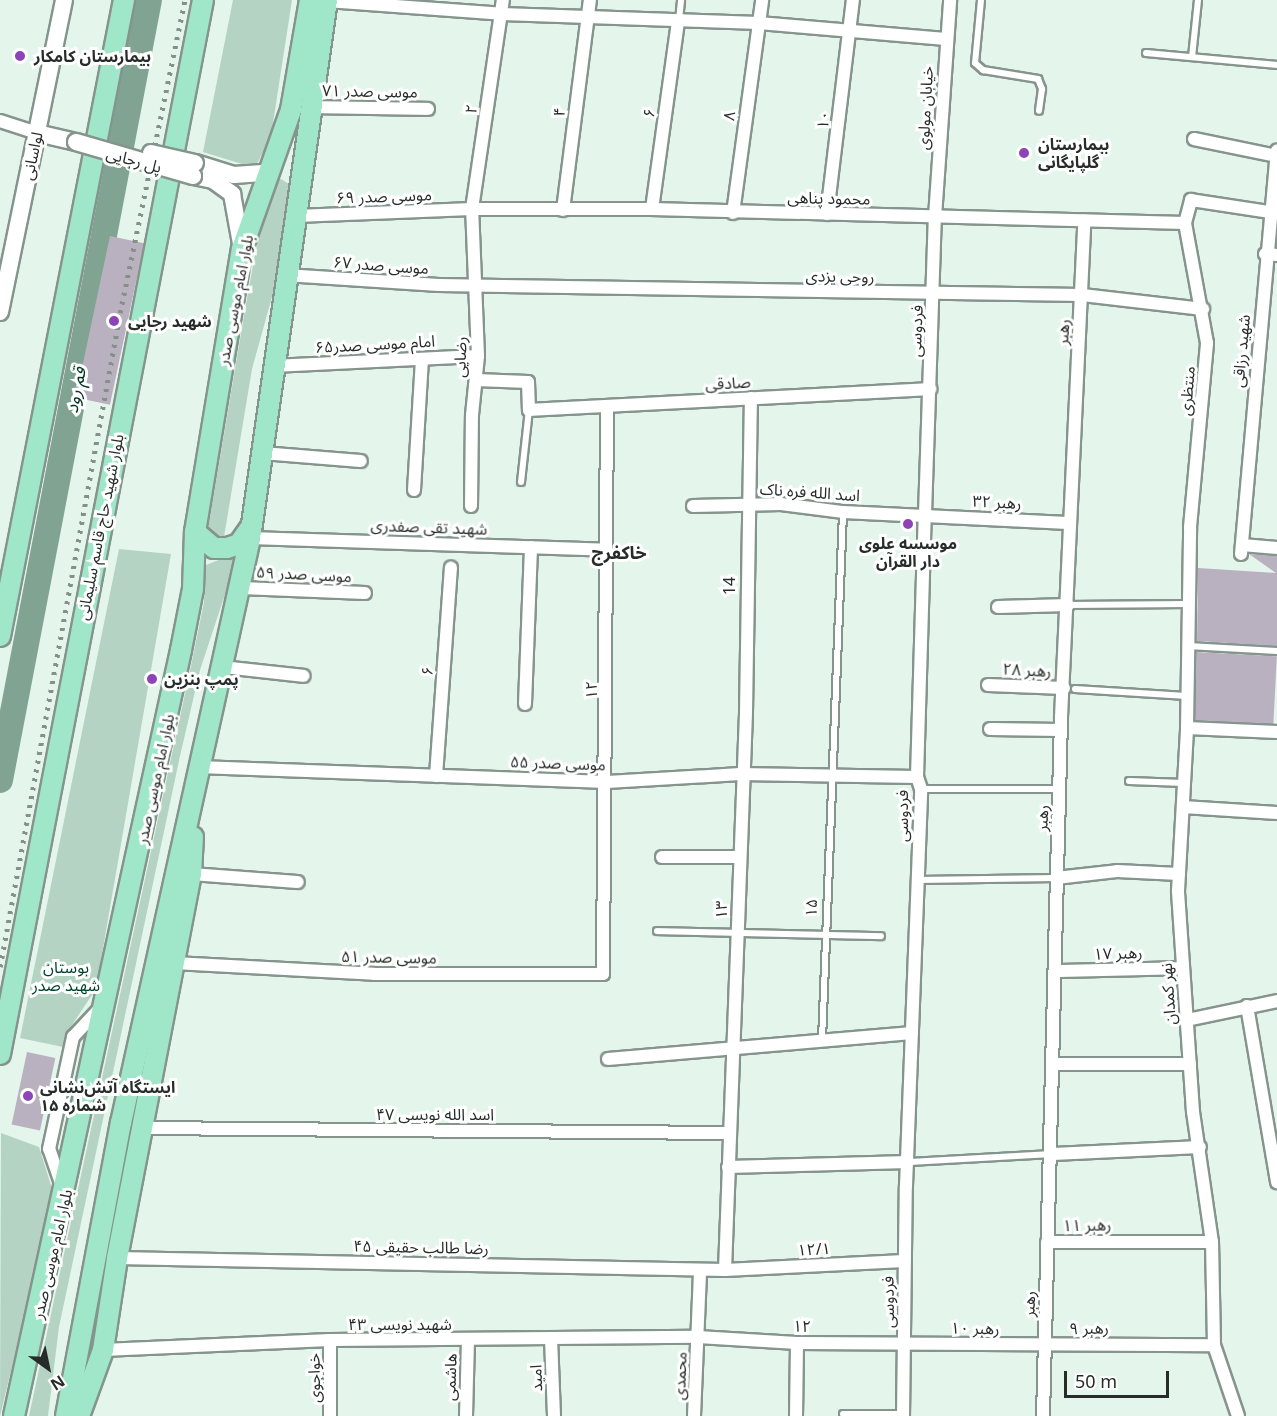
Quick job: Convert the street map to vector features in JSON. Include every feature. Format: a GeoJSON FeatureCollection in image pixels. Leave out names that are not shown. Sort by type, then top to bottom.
{"type":"FeatureCollection","features":[{"type":"Feature","properties":{"kind":"main road","name":"لواسانی"},"geometry":{"type":"LineString","coordinates":[[0,312],[64,0]]}},
{"type":"Feature","properties":{"kind":"main road"},"geometry":{"type":"LineString","coordinates":[[0,633],[124,0]]}},
{"type":"Feature","properties":{"kind":"main road","name":"بلوار شهید حاج قاسم سلیمانی"},"geometry":{"type":"LineString","coordinates":[[0,1054],[203,0]]}},
{"type":"Feature","properties":{"kind":"main road"},"geometry":{"type":"LineString","coordinates":[[66,1416],[119,1135],[198,767],[241,588],[262,453],[285,275],[313,107],[322,0]]}},
{"type":"Feature","properties":{"kind":"main road","name":"بلوار امام موسی صدر"},"geometry":{"type":"LineString","coordinates":[[14,1416],[108,999],[193,589],[195,532],[242,249],[267,171],[291,110],[322,0]]}},
{"type":"Feature","properties":{"kind":"main road","name":"پل رجایی"},"geometry":{"type":"LineString","coordinates":[[37,133],[194,169]]}},
{"type":"Feature","properties":{"kind":"main road"},"geometry":{"type":"LineString","coordinates":[[194,169],[234,175],[288,167],[302,181]]}},
{"type":"Feature","properties":{"kind":"main road"},"geometry":{"type":"LineString","coordinates":[[194,169],[232,194],[242,249]]}},
{"type":"Feature","properties":{"kind":"main road"},"geometry":{"type":"LineString","coordinates":[[195,532],[214,548],[227,548],[251,530]]}},
{"type":"Feature","properties":{"kind":"main road"},"geometry":{"type":"LineString","coordinates":[[79,1416],[103,1350],[141,1128],[191,874],[198,767]]}},
{"type":"Feature","properties":{"kind":"street"},"geometry":{"type":"LineString","coordinates":[[322,0],[502,14],[678,22],[759,23],[945,39]]}},
{"type":"Feature","properties":{"kind":"street","name":"۲"},"geometry":{"type":"LineString","coordinates":[[472,209],[503,0]]}},
{"type":"Feature","properties":{"kind":"street","name":"۴"},"geometry":{"type":"LineString","coordinates":[[563,210],[590,0]]}},
{"type":"Feature","properties":{"kind":"street","name":"۸"},"geometry":{"type":"LineString","coordinates":[[733,213],[762,0]]}},
{"type":"Feature","properties":{"kind":"street","name":"۱۰"},"geometry":{"type":"LineString","coordinates":[[827,214],[853,0]]}},
{"type":"Feature","properties":{"kind":"street","name":"خیابان مولوی"},"geometry":{"type":"LineString","coordinates":[[935,217],[945,39],[950,0]]}},
{"type":"Feature","properties":{"kind":"street","name":"۶"},"geometry":{"type":"LineString","coordinates":[[652,209],[678,22]]}},
{"type":"Feature","properties":{"kind":"street","name":"موسی صدر ۷۱"},"geometry":{"type":"LineString","coordinates":[[313,107],[428,109]]}},
{"type":"Feature","properties":{"kind":"street"},"geometry":{"type":"LineString","coordinates":[[0,121],[37,133]]}},
{"type":"Feature","properties":{"kind":"street"},"geometry":{"type":"LineString","coordinates":[[1194,139],[1277,156]]}},
{"type":"Feature","properties":{"kind":"street","name":"شهید رزاقی"},"geometry":{"type":"LineString","coordinates":[[1277,151],[1269,212],[1271,255],[1241,550],[1277,548]]}},
{"type":"Feature","properties":{"kind":"street"},"geometry":{"type":"LineString","coordinates":[[1185,223],[1191,200],[1269,212]]}},
{"type":"Feature","properties":{"kind":"street","name":"محمود پناهی"},"geometry":{"type":"LineString","coordinates":[[472,209],[652,209],[733,213],[1185,223]]}},
{"type":"Feature","properties":{"kind":"street","name":"موسی صدر ۶۹"},"geometry":{"type":"LineString","coordinates":[[296,216],[472,209]]}},
{"type":"Feature","properties":{"kind":"street","name":"رضایی"},"geometry":{"type":"LineString","coordinates":[[471,507],[478,356],[472,209]]}},
{"type":"Feature","properties":{"kind":"street","name":"فردوسی"},"geometry":{"type":"LineString","coordinates":[[903,1415],[904,1261],[921,789],[917,777],[935,217]]}},
{"type":"Feature","properties":{"kind":"street","name":"رهبر"},"geometry":{"type":"LineString","coordinates":[[1043,1416],[1047,1242],[1053,1154],[1056,878],[1061,730],[1070,689],[1068,523],[1082,295],[1084,221]]}},
{"type":"Feature","properties":{"kind":"street","name":"منتظری"},"geometry":{"type":"LineString","coordinates":[[1185,223],[1189,255],[1203,309],[1207,343],[1190,565]]}},
{"type":"Feature","properties":{"kind":"street","name":"موسی صدر ۶۷"},"geometry":{"type":"LineString","coordinates":[[285,275],[475,284]]}},
{"type":"Feature","properties":{"kind":"street","name":"روحی یزدی"},"geometry":{"type":"LineString","coordinates":[[475,284],[1082,295],[1203,309]]}},
{"type":"Feature","properties":{"kind":"street","name":"امام موسی صدر۶۵"},"geometry":{"type":"LineString","coordinates":[[273,366],[478,356]]}},
{"type":"Feature","properties":{"kind":"street"},"geometry":{"type":"LineString","coordinates":[[414,490],[422,359]]}},
{"type":"Feature","properties":{"kind":"street"},"geometry":{"type":"LineString","coordinates":[[476,380],[528,382],[529,410]]}},
{"type":"Feature","properties":{"kind":"street","name":"صادقی"},"geometry":{"type":"LineString","coordinates":[[529,410],[930,389]]}},
{"type":"Feature","properties":{"kind":"street","name":"14"},"geometry":{"type":"LineString","coordinates":[[740,774],[746,712],[746,505],[751,398]]}},
{"type":"Feature","properties":{"kind":"street","name":"۱۲"},"geometry":{"type":"LineString","coordinates":[[603,974],[607,782],[607,406]]}},
{"type":"Feature","properties":{"kind":"street"},"geometry":{"type":"LineString","coordinates":[[262,453],[362,461]]}},
{"type":"Feature","properties":{"kind":"street","name":"اسد الله فره ناک"},"geometry":{"type":"LineString","coordinates":[[693,506],[781,504],[843,512],[925,514]]}},
{"type":"Feature","properties":{"kind":"street","name":"رهبر ۳۲"},"geometry":{"type":"LineString","coordinates":[[925,514],[1068,523]]}},
{"type":"Feature","properties":{"kind":"street","name":"شهید تقی صفدری"},"geometry":{"type":"LineString","coordinates":[[251,530],[531,548],[607,550]]}},
{"type":"Feature","properties":{"kind":"street"},"geometry":{"type":"LineString","coordinates":[[525,704],[531,548]]}},
{"type":"Feature","properties":{"kind":"street","name":"نهر کمدان"},"geometry":{"type":"LineString","coordinates":[[1190,565],[1187,728],[1179,874],[1183,968],[1190,1064],[1212,1242],[1214,1345],[1238,1416]]}},
{"type":"Feature","properties":{"kind":"street","name":"۶"},"geometry":{"type":"LineString","coordinates":[[436,776],[451,568]]}},
{"type":"Feature","properties":{"kind":"street","name":"موسی صدر ۵۹"},"geometry":{"type":"LineString","coordinates":[[241,588],[365,593]]}},
{"type":"Feature","properties":{"kind":"street"},"geometry":{"type":"LineString","coordinates":[[998,607],[1068,605]]}},
{"type":"Feature","properties":{"kind":"street"},"geometry":{"type":"LineString","coordinates":[[223,667],[304,676]]}},
{"type":"Feature","properties":{"kind":"street","name":"رهبر ۲۸"},"geometry":{"type":"LineString","coordinates":[[988,685],[1070,689]]}},
{"type":"Feature","properties":{"kind":"street"},"geometry":{"type":"LineString","coordinates":[[1187,728],[1277,732]]}},
{"type":"Feature","properties":{"kind":"street"},"geometry":{"type":"LineString","coordinates":[[990,729],[1061,730]]}},
{"type":"Feature","properties":{"kind":"street","name":"موسی صدر ۵۵"},"geometry":{"type":"LineString","coordinates":[[198,767],[607,782],[740,774],[917,777]]}},
{"type":"Feature","properties":{"kind":"street","name":"۱۳"},"geometry":{"type":"LineString","coordinates":[[725,1270],[740,774]]}},
{"type":"Feature","properties":{"kind":"street"},"geometry":{"type":"LineString","coordinates":[[1183,807],[1277,813]]}},
{"type":"Feature","properties":{"kind":"street"},"geometry":{"type":"LineString","coordinates":[[662,857],[739,857]]}},
{"type":"Feature","properties":{"kind":"street"},"geometry":{"type":"LineString","coordinates":[[1056,878],[1118,871],[1179,874]]}},
{"type":"Feature","properties":{"kind":"street"},"geometry":{"type":"LineString","coordinates":[[191,874],[298,882]]}},
{"type":"Feature","properties":{"kind":"street","name":"موسی صدر ۵۱"},"geometry":{"type":"LineString","coordinates":[[174,963],[374,974],[603,974]]}},
{"type":"Feature","properties":{"kind":"street","name":"رهبر ۱۷"},"geometry":{"type":"LineString","coordinates":[[1055,971],[1183,968]]}},
{"type":"Feature","properties":{"kind":"street"},"geometry":{"type":"LineString","coordinates":[[1187,1020],[1277,1001]]}},
{"type":"Feature","properties":{"kind":"street"},"geometry":{"type":"LineString","coordinates":[[1248,1006],[1277,1182]]}},
{"type":"Feature","properties":{"kind":"street"},"geometry":{"type":"LineString","coordinates":[[608,1059],[912,1032]]}},
{"type":"Feature","properties":{"kind":"street"},"geometry":{"type":"LineString","coordinates":[[1053,1064],[1190,1064]]}},
{"type":"Feature","properties":{"kind":"street","name":"۴۷ اسد الله نویسی"},"geometry":{"type":"LineString","coordinates":[[141,1128],[729,1132]]}},
{"type":"Feature","properties":{"kind":"street"},"geometry":{"type":"LineString","coordinates":[[1053,1154],[1200,1147]]}},
{"type":"Feature","properties":{"kind":"street"},"geometry":{"type":"LineString","coordinates":[[728,1167],[908,1162]]}},
{"type":"Feature","properties":{"kind":"street","name":"رهبر ۱۱"},"geometry":{"type":"LineString","coordinates":[[1047,1242],[1212,1242]]}},
{"type":"Feature","properties":{"kind":"street","name":"۴۵ رضا طالب حقیقی"},"geometry":{"type":"LineString","coordinates":[[117,1258],[725,1270]]}},
{"type":"Feature","properties":{"kind":"street","name":"۱۲/۱"},"geometry":{"type":"LineString","coordinates":[[725,1270],[904,1261]]}},
{"type":"Feature","properties":{"kind":"street","name":"محمدی"},"geometry":{"type":"LineString","coordinates":[[694,1416],[700,1270]]}},
{"type":"Feature","properties":{"kind":"street","name":"۱۲"},"geometry":{"type":"LineString","coordinates":[[698,1337],[797,1343],[905,1344]]}},
{"type":"Feature","properties":{"kind":"street","name":"۴۳ شهید نویسی"},"geometry":{"type":"LineString","coordinates":[[103,1350],[330,1340],[698,1337]]}},
{"type":"Feature","properties":{"kind":"street","name":"امید"},"geometry":{"type":"LineString","coordinates":[[551,1338],[554,1416]]}},
{"type":"Feature","properties":{"kind":"street","name":"خواجوی"},"geometry":{"type":"LineString","coordinates":[[330,1340],[330,1416]]}},
{"type":"Feature","properties":{"kind":"street","name":"هاشمی"},"geometry":{"type":"LineString","coordinates":[[466,1416],[468,1340]]}},
{"type":"Feature","properties":{"kind":"street"},"geometry":{"type":"LineString","coordinates":[[796,1416],[797,1343]]}},
{"type":"Feature","properties":{"kind":"street","name":"رهبر ۱۰"},"geometry":{"type":"LineString","coordinates":[[905,1344],[1044,1345]]}},
{"type":"Feature","properties":{"kind":"street","name":"رهبر ۹"},"geometry":{"type":"LineString","coordinates":[[1044,1345],[1214,1345]]}},
{"type":"Feature","properties":{"kind":"lane"},"geometry":{"type":"LineString","coordinates":[[678,22],[681,0]]}},
{"type":"Feature","properties":{"kind":"lane"},"geometry":{"type":"LineString","coordinates":[[981,0],[975,63],[983,70],[1038,79],[1042,89],[1039,111]]}},
{"type":"Feature","properties":{"kind":"lane"},"geometry":{"type":"LineString","coordinates":[[1192,57],[1198,0]]}},
{"type":"Feature","properties":{"kind":"lane"},"geometry":{"type":"LineString","coordinates":[[1146,53],[1277,65]]}},
{"type":"Feature","properties":{"kind":"lane"},"geometry":{"type":"LineString","coordinates":[[521,482],[529,410]]}},
{"type":"Feature","properties":{"kind":"lane","name":"۱۵"},"geometry":{"type":"LineString","coordinates":[[822,1040],[843,512]]}},
{"type":"Feature","properties":{"kind":"lane"},"geometry":{"type":"LineString","coordinates":[[1068,605],[1189,604]]}},
{"type":"Feature","properties":{"kind":"lane"},"geometry":{"type":"LineString","coordinates":[[1188,646],[1277,651]]}},
{"type":"Feature","properties":{"kind":"lane"},"geometry":{"type":"LineString","coordinates":[[1070,689],[1188,696]]}},
{"type":"Feature","properties":{"kind":"lane"},"geometry":{"type":"LineString","coordinates":[[1129,781],[1184,783]]}},
{"type":"Feature","properties":{"kind":"lane"},"geometry":{"type":"LineString","coordinates":[[921,789],[1060,789]]}},
{"type":"Feature","properties":{"kind":"lane"},"geometry":{"type":"LineString","coordinates":[[917,879],[1056,878]]}},
{"type":"Feature","properties":{"kind":"lane"},"geometry":{"type":"LineString","coordinates":[[657,931],[737,930],[826,936],[881,936]]}},
{"type":"Feature","properties":{"kind":"lane"},"geometry":{"type":"LineString","coordinates":[[908,1162],[1053,1154]]}},
{"type":"Feature","properties":{"kind":"lane"},"geometry":{"type":"LineString","coordinates":[[843,1414],[903,1415]]}},
{"type":"Feature","properties":{"kind":"green space"},"geometry":{"type":"Polygon","coordinates":[[[233,0],[292,0],[271,136],[255,168],[203,152],[233,0]]]}},
{"type":"Feature","properties":{"kind":"green space"},"geometry":{"type":"Polygon","coordinates":[[[281,179],[292,186],[277,279],[252,369],[224,537],[220,539],[208,529],[246,304],[261,221],[275,180],[281,179]]]}},
{"type":"Feature","properties":{"kind":"green space","name":"بوستان شهید صدر"},"geometry":{"type":"Polygon","coordinates":[[[119,549],[171,554],[96,989],[66,1034],[63,1047],[20,1038],[119,549]]]}},
{"type":"Feature","properties":{"kind":"green space"},"geometry":{"type":"Polygon","coordinates":[[[239,552],[200,670],[180,756],[59,1327],[48,1416],[29,1416],[191,666],[204,602],[206,565],[239,552]]]}},
{"type":"Feature","properties":{"kind":"green space"},"geometry":{"type":"Polygon","coordinates":[[[1,1133],[39,1147],[54,1195],[0,1416],[1,1133]]]}},
{"type":"Feature","properties":{"kind":"building","name":"شهید رجایی"},"geometry":{"type":"Polygon","coordinates":[[[110,236],[144,243],[110,405],[76,397],[110,236]]]}},
{"type":"Feature","properties":{"kind":"building"},"geometry":{"type":"Polygon","coordinates":[[[1249,554],[1277,556],[1277,646],[1197,641],[1198,568],[1276,573],[1249,554]]]}},
{"type":"Feature","properties":{"kind":"building"},"geometry":{"type":"Polygon","coordinates":[[[1196,652],[1277,656],[1273,724],[1192,720],[1196,652]]]}},
{"type":"Feature","properties":{"kind":"building"},"geometry":{"type":"Polygon","coordinates":[[[27,1052],[55,1058],[40,1130],[12,1124],[27,1052]]]}},
{"type":"Feature","properties":{"kind":"waterway","name":"قم رود"},"geometry":{"type":"LineString","coordinates":[[0,780],[149,0]]}},
{"type":"Feature","properties":{"kind":"railway"},"geometry":{"type":"LineString","coordinates":[[0,967],[120,313],[185,0]]}},
{"type":"Feature","properties":{"kind":"place","name":"بیمارستان کامکار"},"geometry":{"type":"Point","coordinates":[20,56]}},
{"type":"Feature","properties":{"kind":"place","name":"بیمارستان گلپایگانی"},"geometry":{"type":"Point","coordinates":[1024,153]}},
{"type":"Feature","properties":{"kind":"place","name":"شهید رجایی"},"geometry":{"type":"Point","coordinates":[114,321]}},
{"type":"Feature","properties":{"kind":"place","name":"موسسه علوی دار القرآن"},"geometry":{"type":"Point","coordinates":[908,524]}},
{"type":"Feature","properties":{"kind":"place","name":"پمپ بنزین"},"geometry":{"type":"Point","coordinates":[152,679]}},
{"type":"Feature","properties":{"kind":"place","name":"ایستگاه آتش‌نشانی شماره ۱۵"},"geometry":{"type":"Point","coordinates":[28,1096]}},
{"type":"Feature","properties":{"kind":"district","name":"خاکفرج"},"geometry":{"type":"Point","coordinates":[619,552]}}]}
